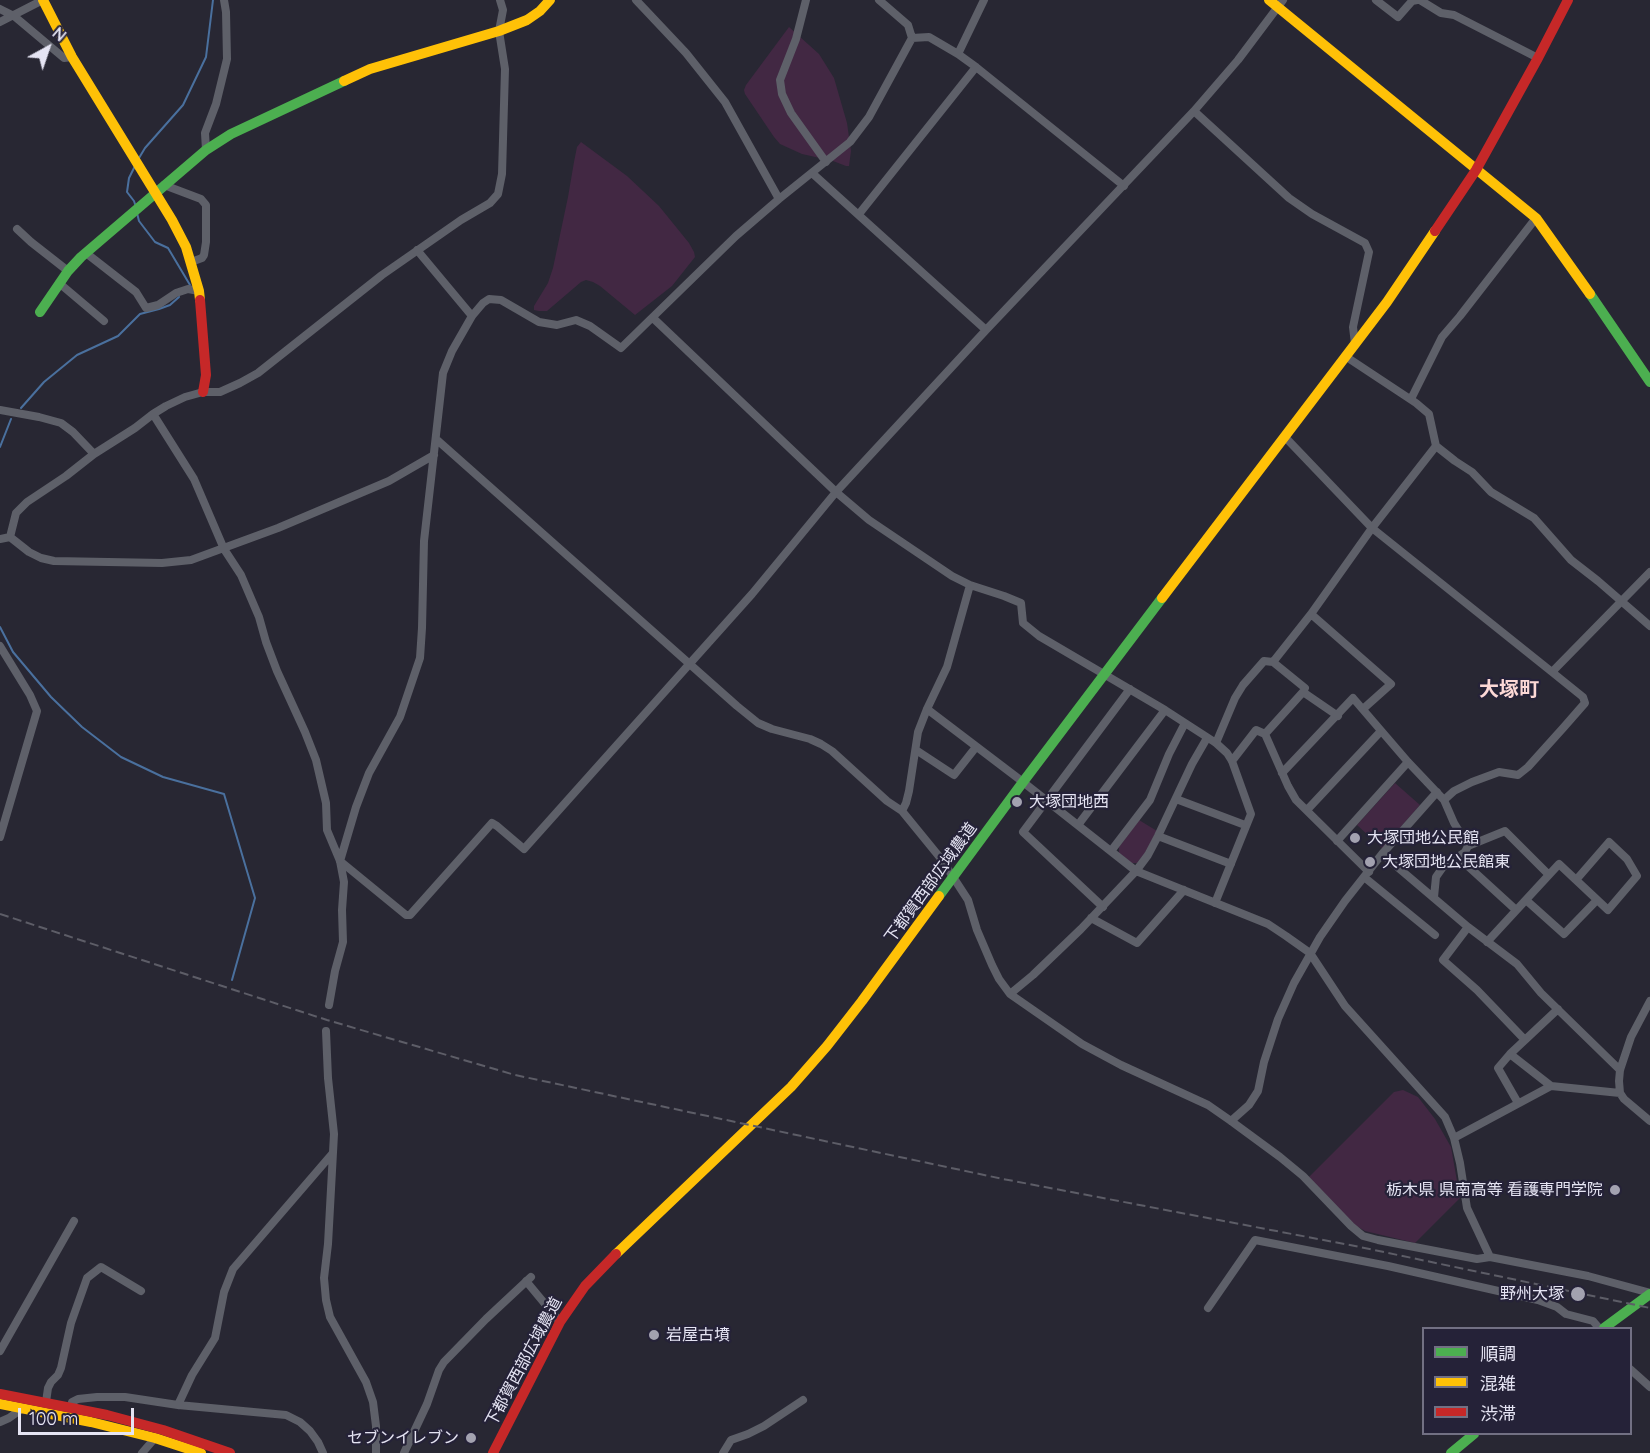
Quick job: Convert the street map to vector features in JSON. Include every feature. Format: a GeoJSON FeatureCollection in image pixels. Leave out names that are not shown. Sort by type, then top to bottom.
{"type":"FeatureCollection","features":[{"type":"Feature","properties":{"kind":"street"},"geometry":{"type":"LineString","coordinates":[[0,22],[43,0],[72,57],[172,220],[186,247],[199,291],[206,375],[203,392]]}},
{"type":"Feature","properties":{"kind":"street"},"geometry":{"type":"LineString","coordinates":[[206,150],[205,133],[216,104],[227,59],[224,0]]}},
{"type":"Feature","properties":{"kind":"street"},"geometry":{"type":"LineString","coordinates":[[10,537],[16,513],[27,502],[94,454],[153,414],[185,398],[203,392],[220,392],[258,373],[382,275],[490,202],[498,194],[502,174],[505,69],[499,31],[503,10],[500,0]]}},
{"type":"Feature","properties":{"kind":"street"},"geometry":{"type":"LineString","coordinates":[[38,315],[68,271],[86,253],[206,150],[231,134],[370,69],[499,31],[535,16],[550,0]]}},
{"type":"Feature","properties":{"kind":"street"},"geometry":{"type":"LineString","coordinates":[[636,0],[686,53],[725,102],[779,199]]}},
{"type":"Feature","properties":{"kind":"street"},"geometry":{"type":"LineString","coordinates":[[806,0],[796,39],[780,80],[782,94],[791,113],[826,162]]}},
{"type":"Feature","properties":{"kind":"street"},"geometry":{"type":"LineString","coordinates":[[340,861],[369,773],[400,717],[420,658],[424,541],[444,374],[452,351],[472,316],[489,299],[501,300],[539,322],[557,325],[576,320],[590,326],[621,348],[736,236],[850,142],[870,117],[912,38],[908,25],[879,0]]}},
{"type":"Feature","properties":{"kind":"street"},"geometry":{"type":"LineString","coordinates":[[958,54],[984,0]]}},
{"type":"Feature","properties":{"kind":"street"},"geometry":{"type":"LineString","coordinates":[[1376,0],[1398,17],[1412,1],[1419,0],[1441,13],[1454,15],[1538,58]]}},
{"type":"Feature","properties":{"kind":"street","name":"下都賀西部広域農道"},"geometry":{"type":"LineString","coordinates":[[493,1453],[561,1322],[585,1286],[608,1261],[797,1081],[827,1046],[1023,782],[1355,344],[1476,170],[1568,0]]}},
{"type":"Feature","properties":{"kind":"street"},"geometry":{"type":"LineString","coordinates":[[340,861],[406,915],[412,914],[492,823],[524,849],[752,594],[836,492],[1194,111],[1238,60],[1277,2],[1536,218],[1650,382]]}},
{"type":"Feature","properties":{"kind":"street"},"geometry":{"type":"LineString","coordinates":[[0,9],[14,16],[64,58],[72,57]]}},
{"type":"Feature","properties":{"kind":"street"},"geometry":{"type":"LineString","coordinates":[[912,38],[929,37],[958,54],[1124,186]]}},
{"type":"Feature","properties":{"kind":"street"},"geometry":{"type":"LineString","coordinates":[[859,214],[976,67]]}},
{"type":"Feature","properties":{"kind":"street"},"geometry":{"type":"LineString","coordinates":[[1194,111],[1289,198],[1312,214],[1365,243],[1369,252],[1353,327],[1355,344]]}},
{"type":"Feature","properties":{"kind":"street"},"geometry":{"type":"LineString","coordinates":[[813,173],[986,330]]}},
{"type":"Feature","properties":{"kind":"street"},"geometry":{"type":"LineString","coordinates":[[164,185],[201,199],[206,205],[204,255],[197,261],[191,262]]}},
{"type":"Feature","properties":{"kind":"street"},"geometry":{"type":"LineString","coordinates":[[1411,399],[1442,337],[1536,218]]}},
{"type":"Feature","properties":{"kind":"street"},"geometry":{"type":"LineString","coordinates":[[17,229],[68,271]]}},
{"type":"Feature","properties":{"kind":"street"},"geometry":{"type":"LineString","coordinates":[[417,250],[472,316]]}},
{"type":"Feature","properties":{"kind":"street"},"geometry":{"type":"LineString","coordinates":[[86,253],[136,292],[146,308],[158,305],[176,293],[188,289],[199,291]]}},
{"type":"Feature","properties":{"kind":"street"},"geometry":{"type":"LineString","coordinates":[[59,283],[104,321]]}},
{"type":"Feature","properties":{"kind":"street"},"geometry":{"type":"LineString","coordinates":[[653,318],[836,492],[869,520],[952,576],[970,585],[1021,603],[1023,623],[1039,636],[1165,710],[1216,743],[1227,753],[1251,814],[1215,903]]}},
{"type":"Feature","properties":{"kind":"street"},"geometry":{"type":"LineString","coordinates":[[1346,356],[1411,399],[1429,414],[1436,446],[1473,472],[1491,492],[1534,518],[1570,560],[1650,626]]}},
{"type":"Feature","properties":{"kind":"street"},"geometry":{"type":"LineString","coordinates":[[0,410],[61,423],[94,454]]}},
{"type":"Feature","properties":{"kind":"street"},"geometry":{"type":"LineString","coordinates":[[153,414],[194,479],[224,549],[241,575],[270,652],[316,760],[326,803],[327,830],[340,861],[344,882],[343,942],[329,1005]]}},
{"type":"Feature","properties":{"kind":"street"},"geometry":{"type":"LineString","coordinates":[[1285,437],[1372,528],[1583,697],[1584,703],[1578,711],[1528,767],[1518,775],[1499,772],[1454,791],[1444,800]]}},
{"type":"Feature","properties":{"kind":"street"},"geometry":{"type":"LineString","coordinates":[[436,439],[689,665],[758,723],[821,744],[832,751],[887,801],[902,811],[954,877],[968,900],[977,930],[992,965],[1010,994],[1082,1044],[1208,1106],[1230,1121],[1303,1176],[1363,1236],[1478,1259],[1490,1257],[1588,1276],[1650,1293]]}},
{"type":"Feature","properties":{"kind":"street"},"geometry":{"type":"LineString","coordinates":[[1273,662],[1436,446]]}},
{"type":"Feature","properties":{"kind":"street"},"geometry":{"type":"LineString","coordinates":[[0,539],[10,537],[29,552],[54,561],[162,563],[191,560],[278,528],[389,482],[434,455]]}},
{"type":"Feature","properties":{"kind":"street"},"geometry":{"type":"LineString","coordinates":[[1552,672],[1650,572]]}},
{"type":"Feature","properties":{"kind":"street"},"geometry":{"type":"LineString","coordinates":[[902,811],[909,791],[918,732],[947,668],[970,585]]}},
{"type":"Feature","properties":{"kind":"street"},"geometry":{"type":"LineString","coordinates":[[1311,614],[1391,684],[1363,709]]}},
{"type":"Feature","properties":{"kind":"street"},"geometry":{"type":"LineString","coordinates":[[0,646],[30,695],[37,711],[0,837]]}},
{"type":"Feature","properties":{"kind":"street"},"geometry":{"type":"LineString","coordinates":[[1216,743],[1235,698],[1264,661],[1273,662],[1305,688],[1304,692],[1265,734]]}},
{"type":"Feature","properties":{"kind":"street"},"geometry":{"type":"LineString","coordinates":[[1102,907],[1023,832],[1130,689]]}},
{"type":"Feature","properties":{"kind":"street"},"geometry":{"type":"LineString","coordinates":[[1304,692],[1338,716]]}},
{"type":"Feature","properties":{"kind":"street"},"geometry":{"type":"LineString","coordinates":[[1282,773],[1353,698],[1444,800],[1468,846]]}},
{"type":"Feature","properties":{"kind":"street"},"geometry":{"type":"LineString","coordinates":[[927,709],[1136,871],[1268,924],[1310,953],[1345,1006],[1445,1117],[1454,1138],[1467,1208],[1490,1257]]}},
{"type":"Feature","properties":{"kind":"street"},"geometry":{"type":"LineString","coordinates":[[1078,825],[1165,710]]}},
{"type":"Feature","properties":{"kind":"street"},"geometry":{"type":"LineString","coordinates":[[1111,851],[1150,800],[1185,723]]}},
{"type":"Feature","properties":{"kind":"street"},"geometry":{"type":"LineString","coordinates":[[1232,761],[1256,730],[1265,734],[1296,800],[1366,874],[1435,935]]}},
{"type":"Feature","properties":{"kind":"street"},"geometry":{"type":"LineString","coordinates":[[1306,810],[1381,731]]}},
{"type":"Feature","properties":{"kind":"street"},"geometry":{"type":"LineString","coordinates":[[1010,994],[1062,948],[1136,871],[1148,855],[1207,738]]}},
{"type":"Feature","properties":{"kind":"street"},"geometry":{"type":"LineString","coordinates":[[916,750],[954,775],[976,747]]}},
{"type":"Feature","properties":{"kind":"street"},"geometry":{"type":"LineString","coordinates":[[1337,841],[1408,762]]}},
{"type":"Feature","properties":{"kind":"street"},"geometry":{"type":"LineString","coordinates":[[1230,1121],[1249,1105],[1258,1091],[1278,1019],[1294,983],[1330,921],[1382,854],[1437,792]]}},
{"type":"Feature","properties":{"kind":"street"},"geometry":{"type":"LineString","coordinates":[[1176,799],[1245,825]]}},
{"type":"Feature","properties":{"kind":"street"},"geometry":{"type":"LineString","coordinates":[[1434,897],[1436,877],[1443,867],[1465,852],[1468,846],[1505,831],[1549,875]]}},
{"type":"Feature","properties":{"kind":"street"},"geometry":{"type":"LineString","coordinates":[[1158,836],[1231,864]]}},
{"type":"Feature","properties":{"kind":"street"},"geometry":{"type":"LineString","coordinates":[[1487,942],[1559,864],[1597,900],[1608,910],[1636,876],[1627,859],[1609,842],[1576,880]]}},
{"type":"Feature","properties":{"kind":"street"},"geometry":{"type":"LineString","coordinates":[[1382,854],[1468,927],[1517,964],[1541,993],[1620,1070]]}},
{"type":"Feature","properties":{"kind":"street"},"geometry":{"type":"LineString","coordinates":[[1458,857],[1516,910]]}},
{"type":"Feature","properties":{"kind":"street"},"geometry":{"type":"LineString","coordinates":[[1091,918],[1137,942],[1184,890]]}},
{"type":"Feature","properties":{"kind":"street"},"geometry":{"type":"LineString","coordinates":[[1526,900],[1564,934],[1597,900]]}},
{"type":"Feature","properties":{"kind":"street"},"geometry":{"type":"LineString","coordinates":[[1468,927],[1443,960],[1477,990],[1526,1040]]}},
{"type":"Feature","properties":{"kind":"street"},"geometry":{"type":"LineString","coordinates":[[1620,1093],[1620,1070],[1631,1036],[1650,1001]]}},
{"type":"Feature","properties":{"kind":"street"},"geometry":{"type":"LineString","coordinates":[[1518,1103],[1498,1068],[1558,1010]]}},
{"type":"Feature","properties":{"kind":"street"},"geometry":{"type":"LineString","coordinates":[[326,1031],[334,1134],[324,1278],[326,1300],[333,1323],[366,1382],[373,1402],[377,1433],[376,1453]]}},
{"type":"Feature","properties":{"kind":"street"},"geometry":{"type":"LineString","coordinates":[[1510,1054],[1551,1086],[1620,1093],[1650,1121]]}},
{"type":"Feature","properties":{"kind":"street"},"geometry":{"type":"LineString","coordinates":[[1454,1138],[1551,1086]]}},
{"type":"Feature","properties":{"kind":"street"},"geometry":{"type":"LineString","coordinates":[[178,1405],[192,1375],[215,1338],[224,1292],[233,1269],[332,1154]]}},
{"type":"Feature","properties":{"kind":"street"},"geometry":{"type":"LineString","coordinates":[[0,1351],[74,1221]]}},
{"type":"Feature","properties":{"kind":"street"},"geometry":{"type":"LineString","coordinates":[[1208,1308],[1255,1240],[1409,1270],[1538,1300],[1557,1307],[1566,1314],[1593,1321],[1598,1327]]}},
{"type":"Feature","properties":{"kind":"street"},"geometry":{"type":"LineString","coordinates":[[46,1402],[48,1388],[61,1368],[71,1323],[87,1278],[100,1267],[141,1291]]}},
{"type":"Feature","properties":{"kind":"street"},"geometry":{"type":"LineString","coordinates":[[404,1453],[444,1362],[529,1279],[561,1322]]}},
{"type":"Feature","properties":{"kind":"street"},"geometry":{"type":"LineString","coordinates":[[1607,1327],[1650,1293]]}},
{"type":"Feature","properties":{"kind":"street"},"geometry":{"type":"LineString","coordinates":[[1632,1372],[1650,1388]]}},
{"type":"Feature","properties":{"kind":"street"},"geometry":{"type":"LineString","coordinates":[[0,1394],[46,1402],[70,1412],[201,1453]]}},
{"type":"Feature","properties":{"kind":"street"},"geometry":{"type":"LineString","coordinates":[[70,1412],[72,1402],[97,1397],[136,1398],[178,1405],[286,1414],[310,1431],[323,1453]]}},
{"type":"Feature","properties":{"kind":"street"},"geometry":{"type":"LineString","coordinates":[[723,1453],[731,1440],[764,1426],[803,1400]]}},
{"type":"Feature","properties":{"kind":"street"},"geometry":{"type":"LineString","coordinates":[[0,1404],[107,1415],[163,1430],[230,1453]]}},
{"type":"Feature","properties":{"kind":"street"},"geometry":{"type":"LineString","coordinates":[[0,1422],[22,1408]]}},
{"type":"Feature","properties":{"kind":"street"},"geometry":{"type":"LineString","coordinates":[[1457,1451],[1473,1435]]}},
{"type":"Feature","properties":{"kind":"street"},"geometry":{"type":"LineString","coordinates":[[142,1453],[155,1438]]}},
{"type":"Feature","properties":{"kind":"shaded area"},"geometry":{"type":"Polygon","coordinates":[[[789,27],[819,54],[834,78],[847,123],[851,151],[849,166],[802,154],[780,144],[745,94],[746,85],[789,27]]]}},
{"type":"Feature","properties":{"kind":"shaded area"},"geometry":{"type":"Polygon","coordinates":[[[581,142],[627,176],[659,206],[694,252],[695,257],[672,286],[635,315],[600,286],[586,280],[547,311],[534,310],[553,268],[577,147],[581,142]]]}},
{"type":"Feature","properties":{"kind":"shaded area"},"geometry":{"type":"Polygon","coordinates":[[[1395,783],[1420,805],[1382,848],[1357,825],[1395,783]]]}},
{"type":"Feature","properties":{"kind":"shaded area"},"geometry":{"type":"Polygon","coordinates":[[[1139,820],[1157,831],[1145,853],[1137,863],[1132,863],[1119,853],[1119,847],[1139,820]]]}},
{"type":"Feature","properties":{"kind":"shaded area"},"geometry":{"type":"Polygon","coordinates":[[[1403,1090],[1418,1097],[1435,1119],[1451,1147],[1460,1198],[1415,1243],[1365,1231],[1351,1223],[1309,1177],[1394,1092],[1403,1090]]]}},
{"type":"Feature","properties":{"kind":"waterway"},"geometry":{"type":"LineString","coordinates":[[139,158],[183,105],[206,57],[213,0]]}},
{"type":"Feature","properties":{"kind":"waterway"},"geometry":{"type":"LineString","coordinates":[[135,166],[129,178],[127,192],[136,207]]}},
{"type":"Feature","properties":{"kind":"waterway"},"geometry":{"type":"LineString","coordinates":[[137,213],[139,221],[155,242],[168,248],[190,285]]}},
{"type":"Feature","properties":{"kind":"waterway"},"geometry":{"type":"LineString","coordinates":[[21,408],[44,382],[77,355],[118,336],[140,314],[170,305],[179,297]]}},
{"type":"Feature","properties":{"kind":"waterway"},"geometry":{"type":"LineString","coordinates":[[0,447],[11,419]]}},
{"type":"Feature","properties":{"kind":"waterway"},"geometry":{"type":"LineString","coordinates":[[0,627],[13,652],[51,697],[82,727],[121,757],[163,777],[224,794],[255,898],[232,980]]}},
{"type":"Feature","properties":{"kind":"railway"},"geometry":{"type":"LineString","coordinates":[[0,914],[327,1020],[515,1075],[1003,1179],[1355,1246],[1650,1308]]}},
{"type":"Feature","properties":{"kind":"traffic: fast"},"geometry":{"type":"LineString","coordinates":[[40,312],[68,271],[81,257],[206,150],[231,134],[344,81]]}},
{"type":"Feature","properties":{"kind":"traffic: fast"},"geometry":{"type":"LineString","coordinates":[[1590,294],[1650,382]]}},
{"type":"Feature","properties":{"kind":"traffic: fast"},"geometry":{"type":"LineString","coordinates":[[939,896],[1162,598]]}},
{"type":"Feature","properties":{"kind":"traffic: fast"},"geometry":{"type":"LineString","coordinates":[[1605,1327],[1650,1294]]}},
{"type":"Feature","properties":{"kind":"traffic: fast"},"geometry":{"type":"LineString","coordinates":[[1451,1453],[1473,1435]]}},
{"type":"Feature","properties":{"kind":"traffic: slow"},"geometry":{"type":"LineString","coordinates":[[43,0],[72,57],[172,220],[186,247],[200,300]]}},
{"type":"Feature","properties":{"kind":"traffic: slow"},"geometry":{"type":"LineString","coordinates":[[344,81],[370,69],[499,31],[527,20],[550,0]]}},
{"type":"Feature","properties":{"kind":"traffic: slow"},"geometry":{"type":"LineString","coordinates":[[1269,0],[1536,218],[1590,294]]}},
{"type":"Feature","properties":{"kind":"traffic: slow"},"geometry":{"type":"LineString","coordinates":[[1162,598],[1387,302],[1435,231]]}},
{"type":"Feature","properties":{"kind":"traffic: slow"},"geometry":{"type":"LineString","coordinates":[[616,1254],[791,1087],[862,1001],[939,896]]}},
{"type":"Feature","properties":{"kind":"traffic: slow"},"geometry":{"type":"LineString","coordinates":[[0,1404],[91,1422],[155,1438],[201,1453]]}},
{"type":"Feature","properties":{"kind":"traffic: jam"},"geometry":{"type":"LineString","coordinates":[[1435,231],[1476,170],[1568,0]]}},
{"type":"Feature","properties":{"kind":"traffic: jam"},"geometry":{"type":"LineString","coordinates":[[200,300],[206,375],[203,392]]}},
{"type":"Feature","properties":{"kind":"traffic: jam"},"geometry":{"type":"LineString","coordinates":[[493,1453],[560,1322],[585,1286],[616,1254]]}},
{"type":"Feature","properties":{"kind":"traffic: jam"},"geometry":{"type":"LineString","coordinates":[[0,1394],[107,1415],[163,1430],[230,1453]]}},
{"type":"Feature","properties":{"kind":"place","name":"大塚団地西"},"geometry":{"type":"Point","coordinates":[1017,802]}},
{"type":"Feature","properties":{"kind":"place","name":"大塚団地公民館"},"geometry":{"type":"Point","coordinates":[1355,838]}},
{"type":"Feature","properties":{"kind":"place","name":"大塚団地公民館東"},"geometry":{"type":"Point","coordinates":[1370,862]}},
{"type":"Feature","properties":{"kind":"place","name":"栃木県 県南高等 看護専門学院"},"geometry":{"type":"Point","coordinates":[1615,1190]}},
{"type":"Feature","properties":{"kind":"place","name":"野州大塚"},"geometry":{"type":"Point","coordinates":[1578,1294]}},
{"type":"Feature","properties":{"kind":"place","name":"岩屋古墳"},"geometry":{"type":"Point","coordinates":[654,1335]}},
{"type":"Feature","properties":{"kind":"place","name":"セブンイレブン"},"geometry":{"type":"Point","coordinates":[471,1438]}},
{"type":"Feature","properties":{"kind":"district","name":"大塚町"},"geometry":{"type":"Point","coordinates":[1509,690]}}]}
